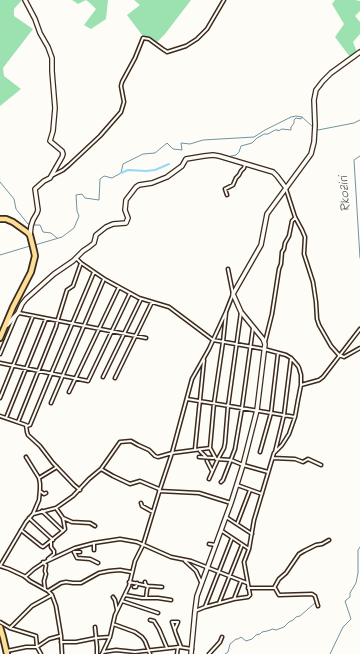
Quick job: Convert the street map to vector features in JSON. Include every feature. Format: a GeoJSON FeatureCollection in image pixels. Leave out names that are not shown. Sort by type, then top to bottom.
{"type":"FeatureCollection","features":[{"type":"Feature","properties":{"kind":"main road"},"geometry":{"type":"LineString","coordinates":[[0,219],[11,221],[30,235],[34,251],[34,262],[31,272],[13,307],[0,338]]}},
{"type":"Feature","properties":{"kind":"main road"},"geometry":{"type":"LineString","coordinates":[[0,627],[7,652]]}},
{"type":"Feature","properties":{"kind":"street"},"geometry":{"type":"LineString","coordinates":[[25,0],[52,58],[55,108],[53,131],[50,141],[62,151],[63,154],[50,178],[35,189],[37,213],[31,226],[30,235]]}},
{"type":"Feature","properties":{"kind":"street"},"geometry":{"type":"LineString","coordinates":[[52,175],[63,170],[69,165],[110,126],[121,112],[124,102],[121,86],[122,82],[135,58],[143,38],[149,39],[166,52],[186,46],[197,39],[207,29],[224,0]]}},
{"type":"Feature","properties":{"kind":"street"},"geometry":{"type":"LineString","coordinates":[[103,653],[110,637],[117,610],[130,582],[135,561],[143,545],[152,512],[172,453],[192,380],[213,340],[233,294],[261,245],[265,217],[311,154],[315,131],[314,100],[316,90],[323,81],[360,52]]}},
{"type":"Feature","properties":{"kind":"street"},"geometry":{"type":"LineString","coordinates":[[0,354],[22,304],[26,299],[54,274],[67,266],[94,243],[96,235],[106,227],[113,224],[126,223],[128,218],[125,210],[126,200],[137,186],[152,183],[167,177],[182,166],[185,160],[213,155],[272,172],[277,176],[286,188],[295,218],[305,237],[304,254],[313,282],[319,325],[331,346],[339,355],[344,357],[360,348]]}},
{"type":"Feature","properties":{"kind":"street"},"geometry":{"type":"LineString","coordinates":[[227,195],[225,189],[233,185],[245,164]]}},
{"type":"Feature","properties":{"kind":"street"},"geometry":{"type":"LineString","coordinates":[[191,654],[197,596],[231,503],[243,465],[257,410],[264,349],[275,298],[282,252],[289,236],[292,221],[295,218]]}},
{"type":"Feature","properties":{"kind":"street"},"geometry":{"type":"LineString","coordinates":[[76,258],[104,279],[141,299],[169,307],[213,340],[264,349],[286,355],[291,358],[298,366],[301,375],[295,416],[289,434],[274,453]]}},
{"type":"Feature","properties":{"kind":"street"},"geometry":{"type":"LineString","coordinates":[[18,422],[56,328],[67,290],[73,286],[81,263]]}},
{"type":"Feature","properties":{"kind":"street"},"geometry":{"type":"LineString","coordinates":[[228,269],[233,294],[241,312],[265,343]]}},
{"type":"Feature","properties":{"kind":"street"},"geometry":{"type":"LineString","coordinates":[[80,490],[28,435],[27,426],[30,425],[94,272]]}},
{"type":"Feature","properties":{"kind":"street"},"geometry":{"type":"LineString","coordinates":[[51,403],[64,376],[104,279]]}},
{"type":"Feature","properties":{"kind":"street"},"geometry":{"type":"LineString","coordinates":[[69,392],[119,286]]}},
{"type":"Feature","properties":{"kind":"street"},"geometry":{"type":"LineString","coordinates":[[0,363],[88,381],[130,293]]}},
{"type":"Feature","properties":{"kind":"street"},"geometry":{"type":"LineString","coordinates":[[103,377],[141,299]]}},
{"type":"Feature","properties":{"kind":"street"},"geometry":{"type":"LineString","coordinates":[[115,378],[152,302]]}},
{"type":"Feature","properties":{"kind":"street"},"geometry":{"type":"LineString","coordinates":[[226,312],[214,403],[210,448],[215,457],[218,459],[231,460],[268,472]]}},
{"type":"Feature","properties":{"kind":"street"},"geometry":{"type":"LineString","coordinates":[[210,479],[212,471],[225,444],[228,406],[241,312]]}},
{"type":"Feature","properties":{"kind":"street"},"geometry":{"type":"LineString","coordinates":[[5,326],[18,313]]}},
{"type":"Feature","properties":{"kind":"street"},"geometry":{"type":"LineString","coordinates":[[18,313],[146,338]]}},
{"type":"Feature","properties":{"kind":"street"},"geometry":{"type":"LineString","coordinates":[[0,398],[33,316]]}},
{"type":"Feature","properties":{"kind":"street"},"geometry":{"type":"LineString","coordinates":[[6,418],[46,319]]}},
{"type":"Feature","properties":{"kind":"street"},"geometry":{"type":"LineString","coordinates":[[221,482],[235,449],[254,327]]}},
{"type":"Feature","properties":{"kind":"street"},"geometry":{"type":"LineString","coordinates":[[300,385],[321,379],[360,329]]}},
{"type":"Feature","properties":{"kind":"street"},"geometry":{"type":"LineString","coordinates":[[260,452],[271,413],[278,353]]}},
{"type":"Feature","properties":{"kind":"street"},"geometry":{"type":"LineString","coordinates":[[195,449],[197,442],[199,401],[204,358]]}},
{"type":"Feature","properties":{"kind":"street"},"geometry":{"type":"LineString","coordinates":[[195,611],[234,599],[248,597],[250,595],[244,563],[249,549],[254,520],[273,458],[284,415],[291,358]]}},
{"type":"Feature","properties":{"kind":"street"},"geometry":{"type":"LineString","coordinates":[[187,399],[295,416]]}},
{"type":"Feature","properties":{"kind":"street"},"geometry":{"type":"LineString","coordinates":[[0,416],[27,426]]}},
{"type":"Feature","properties":{"kind":"street"},"geometry":{"type":"LineString","coordinates":[[33,514],[56,508],[73,496],[89,479],[102,469],[120,442],[131,441],[149,450],[156,457],[195,449],[210,448]]}},
{"type":"Feature","properties":{"kind":"street"},"geometry":{"type":"LineString","coordinates":[[200,449],[200,451],[207,458]]}},
{"type":"Feature","properties":{"kind":"street"},"geometry":{"type":"LineString","coordinates":[[26,456],[40,484],[38,501],[33,514],[21,530],[0,566],[10,568],[45,589],[52,595],[56,606],[62,654]]}},
{"type":"Feature","properties":{"kind":"street"},"geometry":{"type":"LineString","coordinates":[[199,458],[215,457]]}},
{"type":"Feature","properties":{"kind":"street"},"geometry":{"type":"LineString","coordinates":[[273,458],[294,459],[303,462],[308,460],[320,465]]}},
{"type":"Feature","properties":{"kind":"street"},"geometry":{"type":"LineString","coordinates":[[207,461],[212,471]]}},
{"type":"Feature","properties":{"kind":"street"},"geometry":{"type":"LineString","coordinates":[[38,478],[57,467]]}},
{"type":"Feature","properties":{"kind":"street"},"geometry":{"type":"LineString","coordinates":[[102,469],[130,484],[140,481],[160,490],[199,493],[231,503]]}},
{"type":"Feature","properties":{"kind":"street"},"geometry":{"type":"LineString","coordinates":[[95,475],[97,479]]}},
{"type":"Feature","properties":{"kind":"street"},"geometry":{"type":"LineString","coordinates":[[237,484],[262,494]]}},
{"type":"Feature","properties":{"kind":"street"},"geometry":{"type":"LineString","coordinates":[[237,524],[250,490]]}},
{"type":"Feature","properties":{"kind":"street"},"geometry":{"type":"LineString","coordinates":[[40,492],[44,494],[46,493]]}},
{"type":"Feature","properties":{"kind":"street"},"geometry":{"type":"LineString","coordinates":[[141,503],[142,506],[152,512]]}},
{"type":"Feature","properties":{"kind":"street"},"geometry":{"type":"LineString","coordinates":[[21,530],[42,547],[52,541],[65,529],[63,518],[56,508]]}},
{"type":"Feature","properties":{"kind":"street"},"geometry":{"type":"LineString","coordinates":[[42,511],[63,531]]}},
{"type":"Feature","properties":{"kind":"street"},"geometry":{"type":"LineString","coordinates":[[225,517],[252,534]]}},
{"type":"Feature","properties":{"kind":"street"},"geometry":{"type":"LineString","coordinates":[[29,518],[52,541]]}},
{"type":"Feature","properties":{"kind":"street"},"geometry":{"type":"LineString","coordinates":[[63,518],[70,522],[90,523],[95,526]]}},
{"type":"Feature","properties":{"kind":"street"},"geometry":{"type":"LineString","coordinates":[[221,530],[249,549]]}},
{"type":"Feature","properties":{"kind":"street"},"geometry":{"type":"LineString","coordinates":[[206,607],[232,538]]}},
{"type":"Feature","properties":{"kind":"street"},"geometry":{"type":"LineString","coordinates":[[43,563],[72,550],[94,543],[120,539],[137,542],[171,557],[191,561],[247,583]]}},
{"type":"Feature","properties":{"kind":"street"},"geometry":{"type":"LineString","coordinates":[[275,588],[279,579],[286,573],[299,554],[329,540]]}},
{"type":"Feature","properties":{"kind":"street"},"geometry":{"type":"LineString","coordinates":[[25,577],[54,554],[51,547],[52,541]]}},
{"type":"Feature","properties":{"kind":"street"},"geometry":{"type":"LineString","coordinates":[[94,543],[94,550]]}},
{"type":"Feature","properties":{"kind":"street"},"geometry":{"type":"LineString","coordinates":[[209,544],[216,545]]}},
{"type":"Feature","properties":{"kind":"street"},"geometry":{"type":"LineString","coordinates":[[219,603],[242,545]]}},
{"type":"Feature","properties":{"kind":"street"},"geometry":{"type":"LineString","coordinates":[[72,550],[77,558],[90,559],[98,563]]}},
{"type":"Feature","properties":{"kind":"street"},"geometry":{"type":"LineString","coordinates":[[74,552],[80,552]]}},
{"type":"Feature","properties":{"kind":"street"},"geometry":{"type":"LineString","coordinates":[[184,560],[196,571],[202,583]]}},
{"type":"Feature","properties":{"kind":"street"},"geometry":{"type":"LineString","coordinates":[[43,563],[46,565],[44,581],[45,589]]}},
{"type":"Feature","properties":{"kind":"street"},"geometry":{"type":"LineString","coordinates":[[48,591],[61,583],[81,583],[99,573],[121,570],[132,572]]}},
{"type":"Feature","properties":{"kind":"street"},"geometry":{"type":"LineString","coordinates":[[234,599],[241,581]]}},
{"type":"Feature","properties":{"kind":"street"},"geometry":{"type":"LineString","coordinates":[[130,582],[149,587],[162,588]]}},
{"type":"Feature","properties":{"kind":"street"},"geometry":{"type":"LineString","coordinates":[[146,582],[149,587],[146,598]]}},
{"type":"Feature","properties":{"kind":"street"},"geometry":{"type":"LineString","coordinates":[[134,587],[136,587],[136,583]]}},
{"type":"Feature","properties":{"kind":"street"},"geometry":{"type":"LineString","coordinates":[[248,588],[275,588]]}},
{"type":"Feature","properties":{"kind":"street"},"geometry":{"type":"LineString","coordinates":[[275,588],[279,595],[312,594],[315,596],[318,606]]}},
{"type":"Feature","properties":{"kind":"street"},"geometry":{"type":"LineString","coordinates":[[10,628],[32,606],[52,595]]}},
{"type":"Feature","properties":{"kind":"street"},"geometry":{"type":"LineString","coordinates":[[125,595],[171,600]]}},
{"type":"Feature","properties":{"kind":"street"},"geometry":{"type":"LineString","coordinates":[[113,597],[117,610]]}},
{"type":"Feature","properties":{"kind":"street"},"geometry":{"type":"LineString","coordinates":[[122,601],[158,613]]}},
{"type":"Feature","properties":{"kind":"street"},"geometry":{"type":"LineString","coordinates":[[150,620],[154,620],[167,648]]}},
{"type":"Feature","properties":{"kind":"street"},"geometry":{"type":"LineString","coordinates":[[0,622],[10,628],[36,636],[37,647],[41,654]]}},
{"type":"Feature","properties":{"kind":"street"},"geometry":{"type":"LineString","coordinates":[[113,624],[139,634],[144,639],[150,654]]}},
{"type":"Feature","properties":{"kind":"street"},"geometry":{"type":"LineString","coordinates":[[95,627],[97,654]]}},
{"type":"Feature","properties":{"kind":"street"},"geometry":{"type":"LineString","coordinates":[[175,629],[180,647],[177,654]]}},
{"type":"Feature","properties":{"kind":"street"},"geometry":{"type":"LineString","coordinates":[[7,652],[26,647],[37,647],[49,639],[60,636]]}},
{"type":"Feature","properties":{"kind":"street"},"geometry":{"type":"LineString","coordinates":[[61,642],[76,642],[110,637]]}},
{"type":"Feature","properties":{"kind":"street"},"geometry":{"type":"LineString","coordinates":[[209,654],[220,642],[222,637]]}},
{"type":"Feature","properties":{"kind":"street"},"geometry":{"type":"LineString","coordinates":[[103,653],[116,650],[135,652],[180,647],[192,649]]}},
{"type":"Feature","properties":{"kind":"street"},"geometry":{"type":"LineString","coordinates":[[211,651],[214,654]]}},
{"type":"Feature","properties":{"kind":"green space"},"geometry":{"type":"Polygon","coordinates":[[[0,0],[22,0],[14,9],[14,16],[33,29],[3,68],[4,76],[21,89],[0,106],[0,0]]]}},
{"type":"Feature","properties":{"kind":"green space"},"geometry":{"type":"Polygon","coordinates":[[[72,0],[86,0],[78,4],[72,0]]]}},
{"type":"Feature","properties":{"kind":"green space"},"geometry":{"type":"Polygon","coordinates":[[[86,0],[108,0],[106,19],[91,29],[84,25],[96,9],[86,0]]]}},
{"type":"Feature","properties":{"kind":"green space"},"geometry":{"type":"Polygon","coordinates":[[[134,0],[191,0],[165,34],[154,45],[145,39],[127,15],[140,5],[134,0]]]}},
{"type":"Feature","properties":{"kind":"green space"},"geometry":{"type":"Polygon","coordinates":[[[335,0],[360,1],[360,11],[355,16],[360,22],[360,34],[353,42],[357,52],[350,57],[335,37],[344,24],[332,4],[335,0]]]}},
{"type":"Feature","properties":{"kind":"waterway"},"geometry":{"type":"LineString","coordinates":[[35,245],[62,237],[74,228],[79,216],[77,211],[76,195],[82,194],[85,198],[99,200],[100,179],[104,176],[112,178],[121,173],[123,164],[143,154],[155,153],[167,143],[173,149],[182,150],[181,143],[190,144],[203,140],[254,137],[265,130],[296,116],[302,117],[313,127]]}},
{"type":"Feature","properties":{"kind":"waterway"},"geometry":{"type":"LineString","coordinates":[[227,157],[236,155],[241,146],[252,143],[264,134],[268,134],[275,130],[291,130],[294,120],[296,118],[301,119],[302,117]]}},
{"type":"Feature","properties":{"kind":"waterway"},"geometry":{"type":"LineString","coordinates":[[316,129],[318,130],[354,123],[360,120]]}},
{"type":"Feature","properties":{"kind":"waterway","name":"Rkoziri"},"geometry":{"type":"LineString","coordinates":[[360,156],[354,160],[360,258]]}},
{"type":"Feature","properties":{"kind":"waterway"},"geometry":{"type":"LineString","coordinates":[[121,173],[128,170],[155,170],[169,164]]}},
{"type":"Feature","properties":{"kind":"waterway"},"geometry":{"type":"LineString","coordinates":[[0,182],[14,199],[16,209],[28,224],[30,224]]}},
{"type":"Feature","properties":{"kind":"waterway"},"geometry":{"type":"LineString","coordinates":[[33,225],[40,225],[43,232],[51,233],[57,238]]}},
{"type":"Feature","properties":{"kind":"waterway"},"geometry":{"type":"LineString","coordinates":[[0,255],[30,246]]}},
{"type":"Feature","properties":{"kind":"waterway","name":"Rkoziri"},"geometry":{"type":"LineString","coordinates":[[330,654],[343,627],[351,619],[345,601],[350,597],[350,593],[356,583],[358,573],[358,550],[360,547]]}},
{"type":"Feature","properties":{"kind":"waterway"},"geometry":{"type":"LineString","coordinates":[[225,654],[228,652],[230,644],[236,639],[241,637],[246,641],[262,632],[284,627],[316,602]]}}]}
